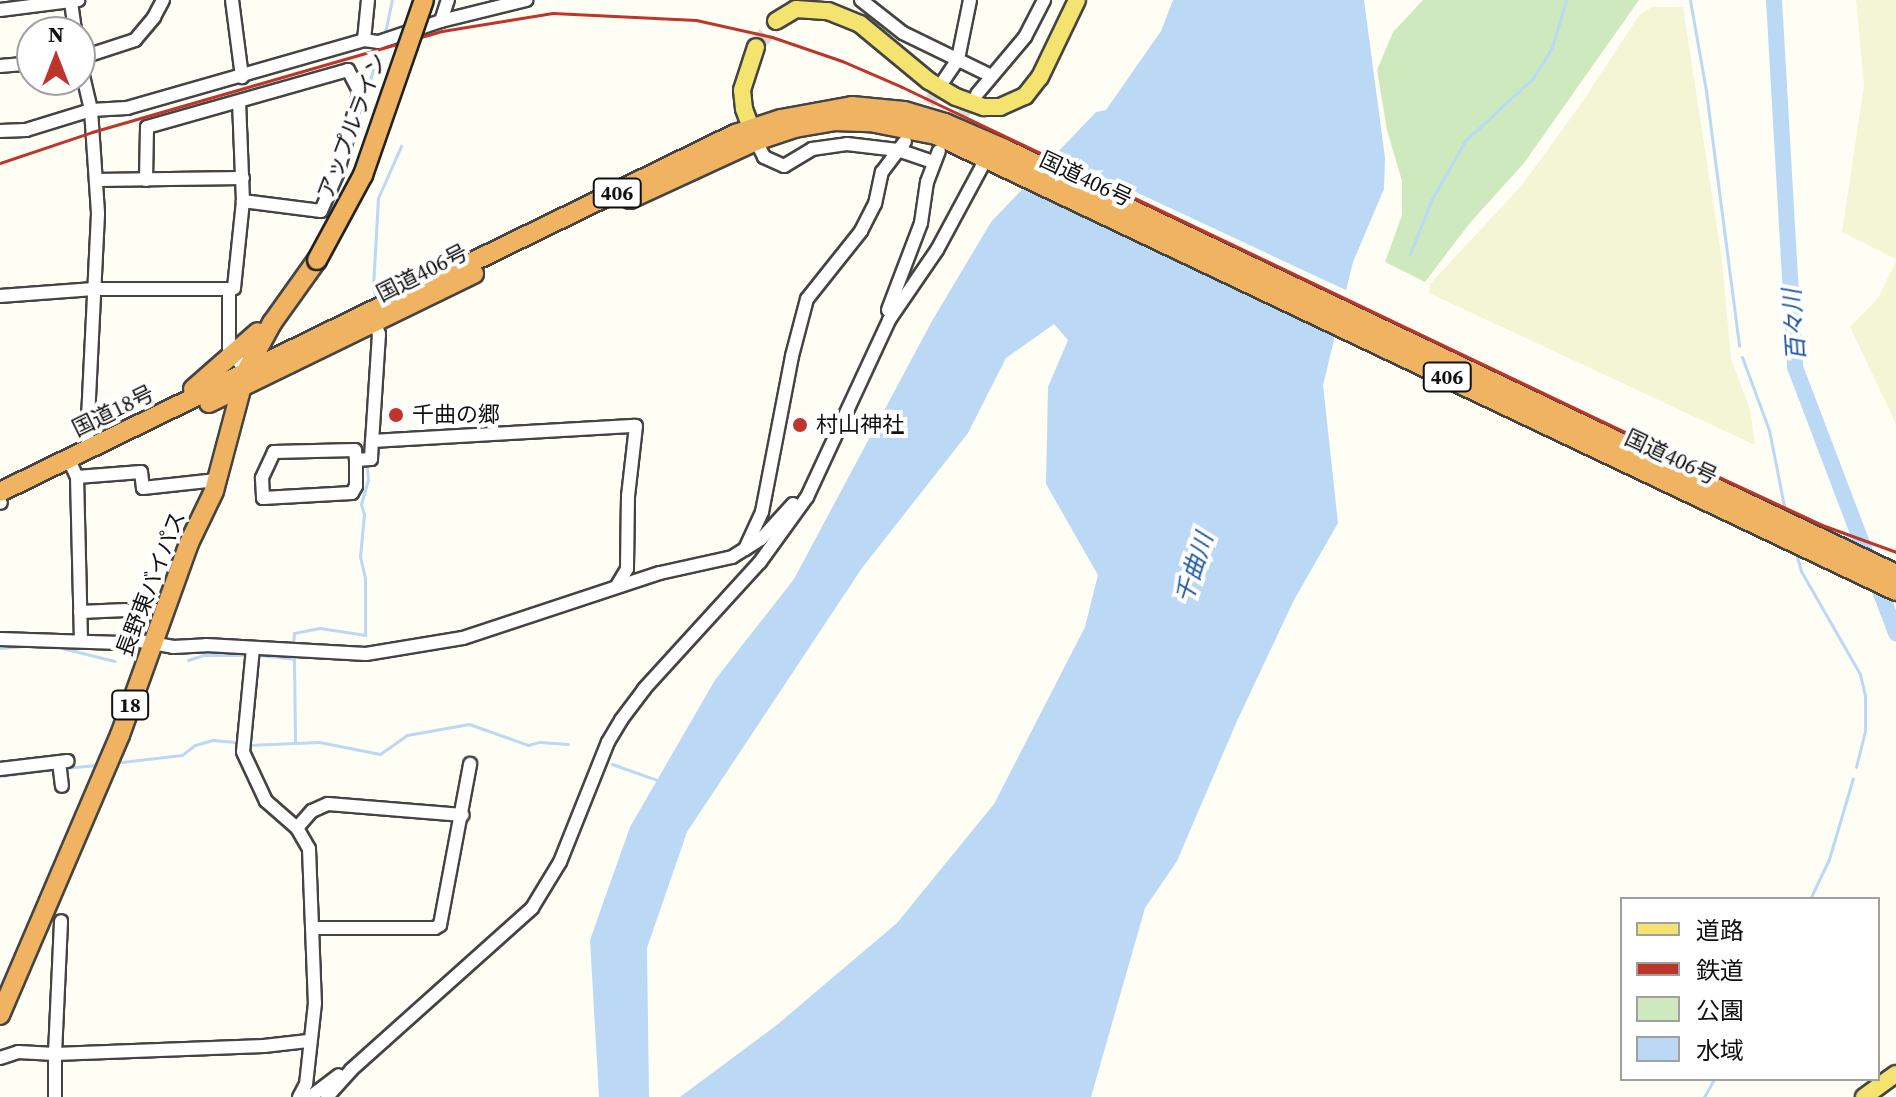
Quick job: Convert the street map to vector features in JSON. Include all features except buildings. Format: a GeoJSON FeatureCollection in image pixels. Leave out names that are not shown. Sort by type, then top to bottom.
{"type":"FeatureCollection","features":[{"type":"Feature","properties":{"kind":"highway","name":"アップルライン"},"geometry":{"type":"LineString","coordinates":[[244,379],[274,319],[317,260],[363,175],[424,0]]}},
{"type":"Feature","properties":{"kind":"highway","name":"国道406号"},"geometry":{"type":"LineString","coordinates":[[244,379],[753,135],[815,124],[870,122],[936,135],[996,156],[1896,574]]}},
{"type":"Feature","properties":{"kind":"highway","name":"国道406号"},"geometry":{"type":"LineString","coordinates":[[996,156],[1896,591]]}},
{"type":"Feature","properties":{"kind":"highway","name":"国道406号"},"geometry":{"type":"LineString","coordinates":[[244,379],[304,342],[373,316]]}},
{"type":"Feature","properties":{"kind":"highway"},"geometry":{"type":"LineString","coordinates":[[138,426],[191,391],[274,319],[283,337],[304,342]]}},
{"type":"Feature","properties":{"kind":"highway","name":"国道18号"},"geometry":{"type":"LineString","coordinates":[[0,492],[73,468],[91,448],[244,379]]}},
{"type":"Feature","properties":{"kind":"highway","name":"国道18号"},"geometry":{"type":"LineString","coordinates":[[0,502],[73,468],[244,379]]}},
{"type":"Feature","properties":{"kind":"highway","name":"長野東バイパス"},"geometry":{"type":"LineString","coordinates":[[0,1015],[120,735],[189,543],[217,480],[244,379]]}},
{"type":"Feature","properties":{"kind":"main road"},"geometry":{"type":"LineString","coordinates":[[776,21],[796,9],[828,11],[860,24],[929,81],[956,97],[984,107],[1000,107],[1025,96],[1040,77],[1077,0]]}},
{"type":"Feature","properties":{"kind":"main road"},"geometry":{"type":"LineString","coordinates":[[753,135],[742,90],[756,47]]}},
{"type":"Feature","properties":{"kind":"main road"},"geometry":{"type":"LineString","coordinates":[[1864,1097],[1896,1074]]}},
{"type":"Feature","properties":{"kind":"street"},"geometry":{"type":"LineString","coordinates":[[96,55],[135,40],[163,0]]}},
{"type":"Feature","properties":{"kind":"street"},"geometry":{"type":"LineString","coordinates":[[232,0],[242,77]]}},
{"type":"Feature","properties":{"kind":"street"},"geometry":{"type":"LineString","coordinates":[[364,40],[368,0]]}},
{"type":"Feature","properties":{"kind":"street"},"geometry":{"type":"LineString","coordinates":[[441,21],[448,0]]}},
{"type":"Feature","properties":{"kind":"street"},"geometry":{"type":"LineString","coordinates":[[0,131],[26,130],[91,110],[127,108],[364,40],[379,42],[441,21],[526,0]]}},
{"type":"Feature","properties":{"kind":"street"},"geometry":{"type":"LineString","coordinates":[[861,0],[903,33],[991,76]]}},
{"type":"Feature","properties":{"kind":"street"},"geometry":{"type":"LineString","coordinates":[[944,80],[958,59],[970,0]]}},
{"type":"Feature","properties":{"kind":"street"},"geometry":{"type":"LineString","coordinates":[[977,94],[1025,37],[1044,0]]}},
{"type":"Feature","properties":{"kind":"street"},"geometry":{"type":"LineString","coordinates":[[0,10],[18,4],[74,1]]}},
{"type":"Feature","properties":{"kind":"street"},"geometry":{"type":"LineString","coordinates":[[146,180],[147,127],[348,70],[359,91],[337,174],[321,211],[243,201]]}},
{"type":"Feature","properties":{"kind":"street"},"geometry":{"type":"LineString","coordinates":[[88,96],[96,180],[87,438],[91,448]]}},
{"type":"Feature","properties":{"kind":"street"},"geometry":{"type":"LineString","coordinates":[[0,296],[94,289],[234,288],[243,201],[239,102]]}},
{"type":"Feature","properties":{"kind":"street"},"geometry":{"type":"LineString","coordinates":[[753,135],[764,157],[784,166],[795,157],[831,145],[901,146],[936,156],[921,223],[886,313],[889,320]]}},
{"type":"Feature","properties":{"kind":"street"},"geometry":{"type":"LineString","coordinates":[[745,549],[762,512],[792,356],[807,299],[861,231],[875,204],[882,172],[901,146]]}},
{"type":"Feature","properties":{"kind":"street"},"geometry":{"type":"LineString","coordinates":[[327,1097],[351,1070],[532,908],[560,862],[608,742],[621,720],[644,689],[760,562],[807,497],[889,320],[996,156]]}},
{"type":"Feature","properties":{"kind":"street"},"geometry":{"type":"LineString","coordinates":[[96,180],[243,178]]}},
{"type":"Feature","properties":{"kind":"street"},"geometry":{"type":"LineString","coordinates":[[229,289],[227,340],[244,379]]}},
{"type":"Feature","properties":{"kind":"street"},"geometry":{"type":"LineString","coordinates":[[356,460],[371,459],[379,334],[373,316]]}},
{"type":"Feature","properties":{"kind":"street"},"geometry":{"type":"LineString","coordinates":[[372,441],[636,426],[628,496],[627,569],[616,587]]}},
{"type":"Feature","properties":{"kind":"street"},"geometry":{"type":"LineString","coordinates":[[355,450],[356,460],[356,486],[352,493],[263,498],[262,478],[274,452],[355,450]]}},
{"type":"Feature","properties":{"kind":"street"},"geometry":{"type":"LineString","coordinates":[[81,641],[73,468],[141,472],[143,488],[217,480]]}},
{"type":"Feature","properties":{"kind":"street"},"geometry":{"type":"LineString","coordinates":[[0,639],[120,643],[134,640],[173,647],[341,654],[409,648],[463,638],[616,587],[732,557],[761,539],[795,502],[807,497]]}},
{"type":"Feature","properties":{"kind":"street"},"geometry":{"type":"LineString","coordinates":[[80,612],[126,610]]}},
{"type":"Feature","properties":{"kind":"street"},"geometry":{"type":"LineString","coordinates":[[253,648],[243,742],[266,801],[297,828],[309,849],[315,1003],[308,1041],[306,1084],[299,1097]]}},
{"type":"Feature","properties":{"kind":"street"},"geometry":{"type":"LineString","coordinates":[[314,928],[435,928],[440,925],[463,815],[470,764]]}},
{"type":"Feature","properties":{"kind":"street"},"geometry":{"type":"LineString","coordinates":[[0,769],[62,771]]}},
{"type":"Feature","properties":{"kind":"street"},"geometry":{"type":"LineString","coordinates":[[297,828],[312,811],[328,804],[463,815]]}},
{"type":"Feature","properties":{"kind":"street"},"geometry":{"type":"LineString","coordinates":[[55,1097],[61,921]]}},
{"type":"Feature","properties":{"kind":"street"},"geometry":{"type":"LineString","coordinates":[[0,1058],[18,1052],[55,1054],[264,1046],[308,1041]]}},
{"type":"Feature","properties":{"kind":"street"},"geometry":{"type":"LineString","coordinates":[[310,1097],[351,1070]]}},
{"type":"Feature","properties":{"kind":"green space"},"geometry":{"type":"Polygon","coordinates":[[[1423,0],[1639,0],[1524,163],[1469,224],[1425,282],[1385,262],[1402,215],[1402,181],[1387,130],[1377,70],[1393,32],[1423,0]]]}},
{"type":"Feature","properties":{"kind":"green space"},"geometry":{"type":"Polygon","coordinates":[[[1856,0],[1896,0],[1896,259],[1842,232],[1864,86],[1856,0]]]}},
{"type":"Feature","properties":{"kind":"green space"},"geometry":{"type":"Polygon","coordinates":[[[1652,7],[1683,7],[1722,260],[1731,359],[1750,409],[1755,445],[1429,293],[1430,284],[1522,185],[1640,14],[1652,7]]]}},
{"type":"Feature","properties":{"kind":"green space"},"geometry":{"type":"Polygon","coordinates":[[[1896,261],[1896,424],[1850,327],[1878,298],[1896,261]]]}},
{"type":"Feature","properties":{"kind":"water","name":"千曲川"},"geometry":{"type":"Polygon","coordinates":[[[1173,0],[1364,0],[1385,158],[1384,189],[1353,262],[1323,385],[1338,523],[1294,600],[1237,721],[1177,861],[1145,908],[1091,1097],[680,1097],[778,1024],[897,923],[994,804],[1085,627],[1098,575],[1046,484],[1048,387],[1068,340],[1054,324],[1006,358],[968,433],[862,568],[687,832],[647,948],[649,1097],[599,1097],[590,940],[630,827],[715,680],[794,579],[932,321],[991,222],[1096,112],[1106,110],[1161,31],[1173,0]]]}},
{"type":"Feature","properties":{"kind":"pier"},"geometry":{"type":"Polygon","coordinates":[[[1052,153],[1351,292],[1333,331],[1034,192],[1052,153]]]}},
{"type":"Feature","properties":{"kind":"waterway"},"geometry":{"type":"LineString","coordinates":[[384,37],[392,0]]}},
{"type":"Feature","properties":{"kind":"waterway"},"geometry":{"type":"LineString","coordinates":[[1410,254],[1431,201],[1465,141],[1533,78],[1552,47],[1566,0]]}},
{"type":"Feature","properties":{"kind":"waterway"},"geometry":{"type":"LineString","coordinates":[[1690,0],[1706,91],[1739,346]]}},
{"type":"Feature","properties":{"kind":"waterway","name":"百々川"},"geometry":{"type":"LineString","coordinates":[[1774,0],[1795,367],[1896,633]]}},
{"type":"Feature","properties":{"kind":"waterway"},"geometry":{"type":"LineString","coordinates":[[364,98],[378,55]]}},
{"type":"Feature","properties":{"kind":"waterway"},"geometry":{"type":"LineString","coordinates":[[376,299],[373,287],[378,198],[401,146]]}},
{"type":"Feature","properties":{"kind":"waterway"},"geometry":{"type":"LineString","coordinates":[[1742,357],[1769,430],[1785,511]]}},
{"type":"Feature","properties":{"kind":"waterway"},"geometry":{"type":"LineString","coordinates":[[293,647],[294,633],[320,628],[365,635],[365,578],[360,557],[364,514],[361,504],[368,480],[367,464]]}},
{"type":"Feature","properties":{"kind":"waterway"},"geometry":{"type":"LineString","coordinates":[[1795,549],[1801,571],[1860,674],[1865,695],[1865,731],[1856,767]]}},
{"type":"Feature","properties":{"kind":"waterway"},"geometry":{"type":"LineString","coordinates":[[0,648],[24,646]]}},
{"type":"Feature","properties":{"kind":"waterway"},"geometry":{"type":"LineString","coordinates":[[40,646],[62,648],[114,661]]}},
{"type":"Feature","properties":{"kind":"waterway"},"geometry":{"type":"LineString","coordinates":[[188,660],[203,655],[250,655]]}},
{"type":"Feature","properties":{"kind":"waterway"},"geometry":{"type":"LineString","coordinates":[[258,655],[294,659],[295,743]]}},
{"type":"Feature","properties":{"kind":"waterway"},"geometry":{"type":"LineString","coordinates":[[249,745],[319,742],[380,754],[407,735],[469,724],[528,745],[539,742],[568,744]]}},
{"type":"Feature","properties":{"kind":"waterway"},"geometry":{"type":"LineString","coordinates":[[122,762],[182,755],[195,745],[213,740],[238,742]]}},
{"type":"Feature","properties":{"kind":"waterway"},"geometry":{"type":"LineString","coordinates":[[612,764],[657,780]]}},
{"type":"Feature","properties":{"kind":"waterway"},"geometry":{"type":"LineString","coordinates":[[63,768],[95,765]]}},
{"type":"Feature","properties":{"kind":"waterway"},"geometry":{"type":"LineString","coordinates":[[0,776],[56,769]]}},
{"type":"Feature","properties":{"kind":"waterway"},"geometry":{"type":"LineString","coordinates":[[1811,897],[1829,859],[1853,778]]}},
{"type":"Feature","properties":{"kind":"waterway"},"geometry":{"type":"LineString","coordinates":[[1704,1097],[1713,1081]]}},
{"type":"Feature","properties":{"kind":"tunnel"},"geometry":{"type":"LineString","coordinates":[[756,47],[776,21]]}},
{"type":"Feature","properties":{"kind":"tunnel"},"geometry":{"type":"LineString","coordinates":[[919,119],[944,80]]}},
{"type":"Feature","properties":{"kind":"tunnel"},"geometry":{"type":"LineString","coordinates":[[952,131],[975,97]]}},
{"type":"Feature","properties":{"kind":"railway"},"geometry":{"type":"LineString","coordinates":[[0,163],[92,132],[442,31],[553,13],[696,20],[772,37],[842,61],[902,87],[1715,475],[1822,525],[1896,552]]}},
{"type":"Feature","properties":{"kind":"place","name":"千曲の郷"},"geometry":{"type":"Point","coordinates":[396,415]}},
{"type":"Feature","properties":{"kind":"place","name":"村山神社"},"geometry":{"type":"Point","coordinates":[800,425]}}]}
